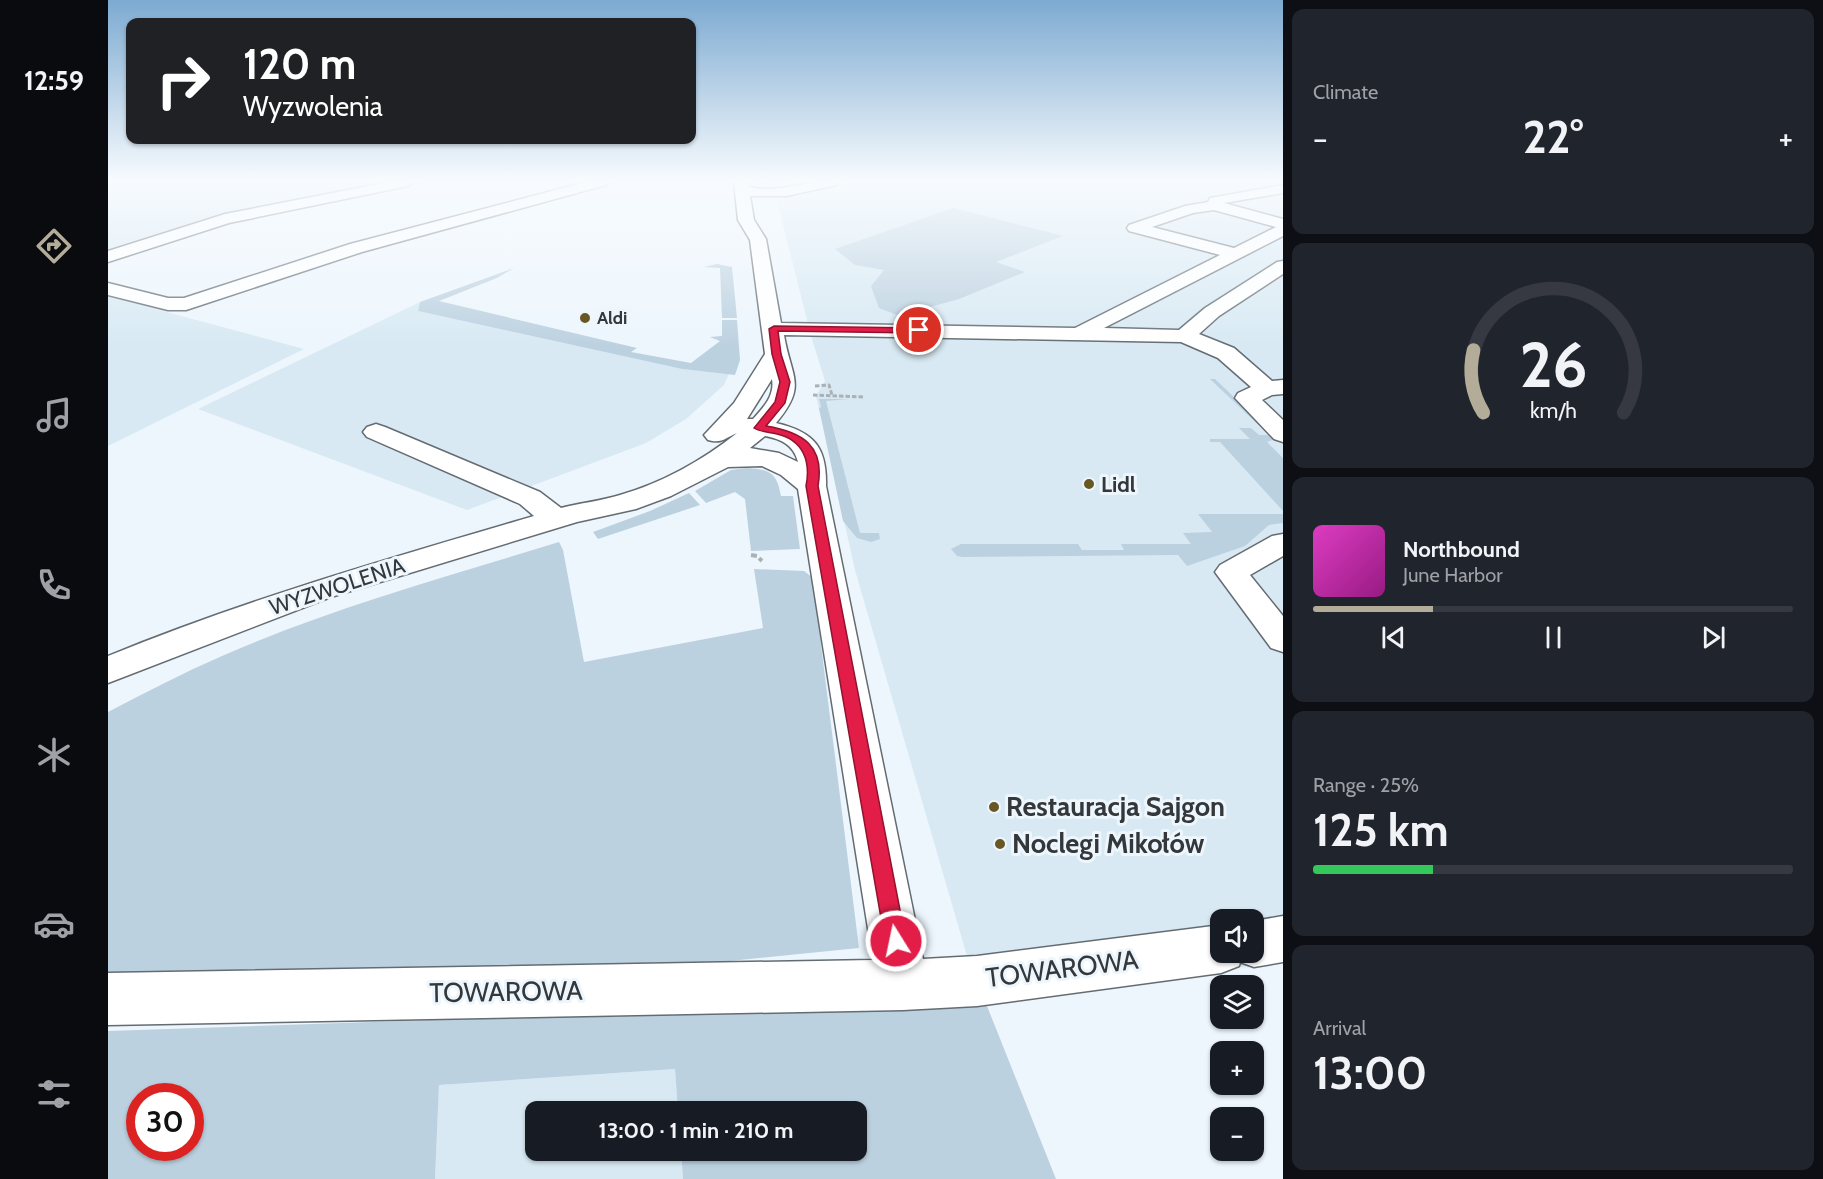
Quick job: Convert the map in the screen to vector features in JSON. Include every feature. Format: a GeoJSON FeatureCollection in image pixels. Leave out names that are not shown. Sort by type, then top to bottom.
{"type":"FeatureCollection","features":[{"type":"Feature","properties":{"kind":"street"},"geometry":{"type":"LineString","coordinates":[[108,257],[170,237]]}},
{"type":"Feature","properties":{"kind":"street"},"geometry":{"type":"LineString","coordinates":[[108,289],[168,304],[186,304],[356,248],[397,237]]}},
{"type":"Feature","properties":{"kind":"street","name":"WYZWOLENIA"},"geometry":{"type":"LineString","coordinates":[[108,670],[159,648],[320,590],[564,516],[626,503],[661,490],[720,460],[759,428],[780,403],[785,382],[777,354],[758,239],[756,237]]}},
{"type":"Feature","properties":{"kind":"street"},"geometry":{"type":"LineString","coordinates":[[1170,237],[1237,254]]}},
{"type":"Feature","properties":{"kind":"street"},"geometry":{"type":"LineString","coordinates":[[1079,333],[1270,237]]}},
{"type":"Feature","properties":{"kind":"street"},"geometry":{"type":"LineString","coordinates":[[1184,336],[1212,312],[1283,266]]}},
{"type":"Feature","properties":{"kind":"street"},"geometry":{"type":"LineString","coordinates":[[774,329],[1184,336],[1226,353],[1275,388]]}},
{"type":"Feature","properties":{"kind":"street","name":"WYZWOLENIA"},"geometry":{"type":"LineString","coordinates":[[564,516],[680,459],[731,425],[751,398],[763,372],[777,354]]}},
{"type":"Feature","properties":{"kind":"street"},"geometry":{"type":"LineString","coordinates":[[1275,388],[1246,398],[1283,434]]}},
{"type":"Feature","properties":{"kind":"street"},"geometry":{"type":"LineString","coordinates":[[731,425],[782,431],[807,446],[815,469],[812,486],[903,985]]}},
{"type":"Feature","properties":{"kind":"street"},"geometry":{"type":"LineString","coordinates":[[376,432],[530,498],[564,516]]}},
{"type":"Feature","properties":{"kind":"street"},"geometry":{"type":"LineString","coordinates":[[720,460],[751,455],[777,460],[794,470],[812,486]]}},
{"type":"Feature","properties":{"kind":"street"},"geometry":{"type":"LineString","coordinates":[[1283,543],[1231,572],[1283,640]]}},
{"type":"Feature","properties":{"kind":"street"},"geometry":{"type":"LineString","coordinates":[[1264,942],[1283,939]]}},
{"type":"Feature","properties":{"kind":"street","name":"TOWAROWA"},"geometry":{"type":"LineString","coordinates":[[108,999],[903,985],[977,981],[1210,950]]}},
{"type":"Feature","properties":{"kind":"path"},"geometry":{"type":"LineString","coordinates":[[805,395],[864,397]]}},
{"type":"Feature","properties":{"kind":"path"},"geometry":{"type":"LineString","coordinates":[[751,555],[757,556],[762,561]]}},
{"type":"Feature","properties":{"kind":"shaded area"},"geometry":{"type":"Polygon","coordinates":[[[108,237],[155,237],[108,253],[108,237]]]}},
{"type":"Feature","properties":{"kind":"shaded area"},"geometry":{"type":"Polygon","coordinates":[[[786,237],[1283,237],[1283,925],[1264,928],[1264,909],[1210,909],[1210,936],[971,970],[855,570],[816,396],[825,381],[786,237]]]}},
{"type":"Feature","properties":{"kind":"shaded area"},"geometry":{"type":"Polygon","coordinates":[[[869,237],[1060,237],[996,262],[1025,272],[959,299],[897,315],[879,308],[871,286],[884,270],[855,265],[835,249],[869,237]]]}},
{"type":"Feature","properties":{"kind":"shaded area"},"geometry":{"type":"Polygon","coordinates":[[[717,264],[732,267],[737,318],[722,318],[720,268],[704,267],[717,264]]]}},
{"type":"Feature","properties":{"kind":"shaded area"},"geometry":{"type":"Polygon","coordinates":[[[514,268],[497,278],[439,301],[637,348],[631,352],[691,363],[720,341],[710,337],[722,336],[722,320],[737,320],[740,360],[735,375],[682,369],[418,311],[420,302],[514,268]]]}},
{"type":"Feature","properties":{"kind":"shaded area"},"geometry":{"type":"Polygon","coordinates":[[[108,295],[174,314],[304,349],[108,446],[108,295]]]}},
{"type":"Feature","properties":{"kind":"shaded area"},"geometry":{"type":"Polygon","coordinates":[[[420,302],[418,311],[682,369],[729,374],[724,385],[686,419],[646,443],[467,510],[198,409],[420,302]]]}},
{"type":"Feature","properties":{"kind":"shaded area"},"geometry":{"type":"Polygon","coordinates":[[[1210,379],[1215,379],[1277,438],[1267,442],[1283,458],[1283,511],[1220,442],[1210,442],[1210,439],[1250,439],[1239,428],[1251,428],[1259,435],[1269,435],[1210,379]]]}},
{"type":"Feature","properties":{"kind":"shaded area"},"geometry":{"type":"Polygon","coordinates":[[[819,399],[849,399],[826,401],[860,533],[879,533],[880,539],[871,542],[857,538],[843,521],[819,399]]]}},
{"type":"Feature","properties":{"kind":"shaded area"},"geometry":{"type":"Polygon","coordinates":[[[746,468],[767,471],[777,482],[781,496],[793,496],[800,549],[751,551],[745,499],[735,492],[706,503],[695,491],[731,470],[746,468]]]}},
{"type":"Feature","properties":{"kind":"shaded area"},"geometry":{"type":"Polygon","coordinates":[[[689,493],[700,505],[598,539],[593,532],[650,511],[689,493]]]}},
{"type":"Feature","properties":{"kind":"shaded area"},"geometry":{"type":"Polygon","coordinates":[[[1198,514],[1283,514],[1283,523],[1269,525],[1245,546],[1187,566],[1178,555],[962,557],[957,556],[951,549],[961,544],[1078,544],[1082,550],[1124,550],[1121,544],[1191,544],[1183,533],[1212,532],[1198,514]]]}},
{"type":"Feature","properties":{"kind":"shaded area"},"geometry":{"type":"Polygon","coordinates":[[[559,542],[563,550],[584,662],[763,628],[754,569],[804,571],[817,581],[821,645],[859,948],[601,974],[108,982],[108,712],[207,662],[305,623],[389,594],[559,542]]]}},
{"type":"Feature","properties":{"kind":"shaded area"},"geometry":{"type":"Polygon","coordinates":[[[985,1001],[1056,1179],[683,1179],[682,1161],[867,1161],[867,1101],[677,1101],[675,1069],[439,1085],[435,1179],[108,1179],[108,1031],[985,1001]]]}},
{"type":"Feature","properties":{"kind":"shaded area"},"geometry":{"type":"Polygon","coordinates":[[[675,1069],[677,1101],[525,1101],[525,1161],[682,1161],[683,1179],[435,1179],[439,1085],[675,1069]]]}},
{"type":"Feature","properties":{"kind":"place","name":"Aldi"},"geometry":{"type":"Point","coordinates":[585,318]}},
{"type":"Feature","properties":{"kind":"place","name":"Lidl"},"geometry":{"type":"Point","coordinates":[1089,484]}},
{"type":"Feature","properties":{"kind":"place","name":"Restauracja Sajgon"},"geometry":{"type":"Point","coordinates":[994,807]}},
{"type":"Feature","properties":{"kind":"place","name":"Noclegi Mikołów"},"geometry":{"type":"Point","coordinates":[1000,844]}},
{"type":"Feature","properties":{"kind":"route"},"geometry":{"type":"LineString","coordinates":[[896,941],[812,486],[815,469],[807,446],[799,440],[782,431],[759,428],[780,403],[785,382],[777,354],[774,329],[919,330]]}}]}
